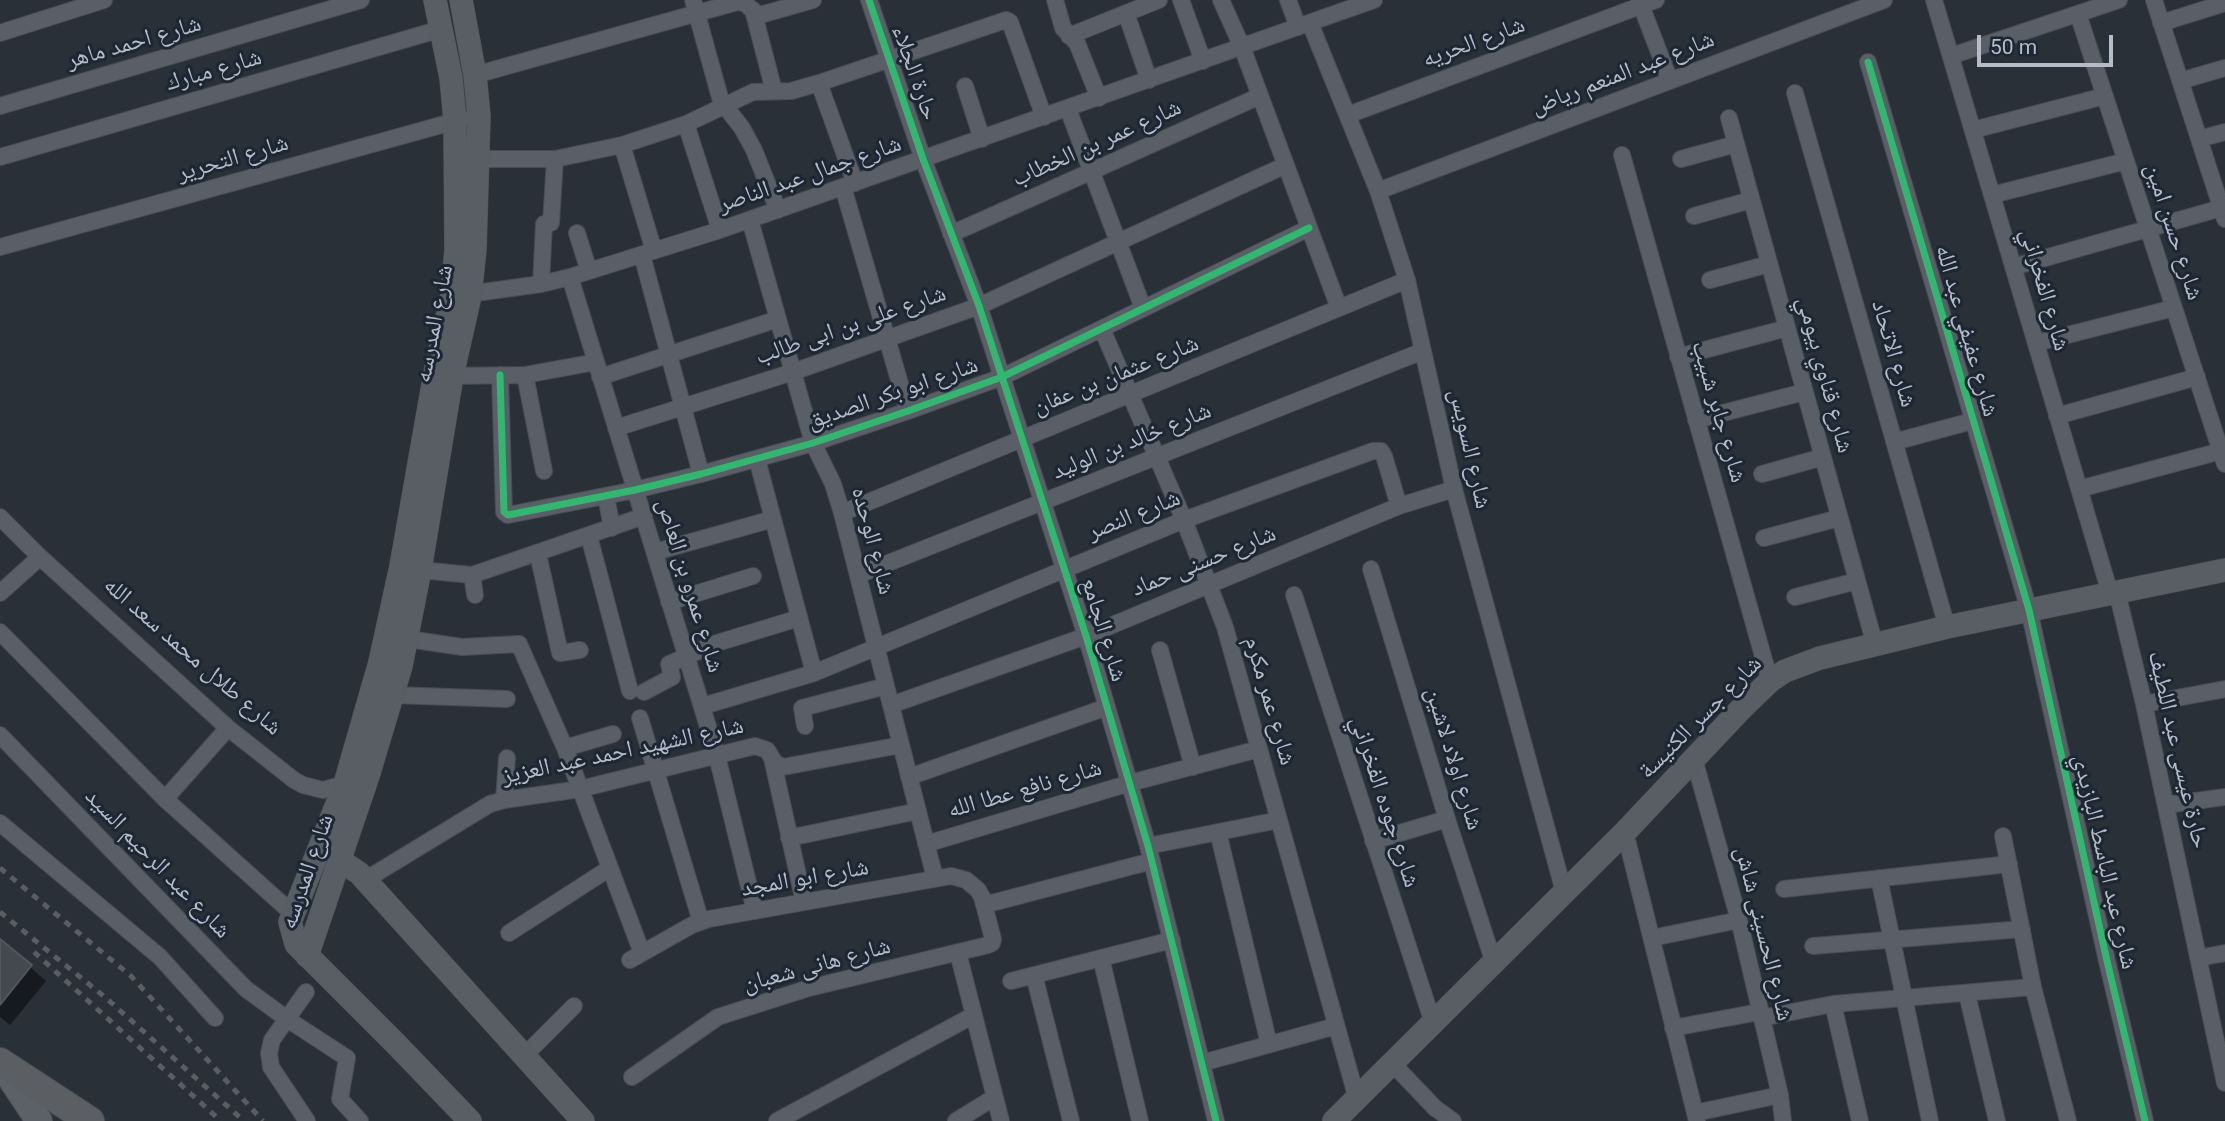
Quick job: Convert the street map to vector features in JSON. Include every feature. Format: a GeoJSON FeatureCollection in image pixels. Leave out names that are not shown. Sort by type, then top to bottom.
{"type":"FeatureCollection","features":[{"type":"Feature","properties":{"kind":"highway"},"geometry":{"type":"LineString","coordinates":[[0,1062],[90,1121]]}},
{"type":"Feature","properties":{"kind":"main road","name":"شارع المدرسه"},"geometry":{"type":"LineString","coordinates":[[435,0],[451,78],[455,120],[456,250],[461,295],[435,373],[387,635],[345,784],[292,913],[291,933],[296,944],[307,956],[341,861],[408,639],[452,376],[479,159],[475,75],[461,0]]}},
{"type":"Feature","properties":{"kind":"main road","name":"شارع جسر الكنيسة"},"geometry":{"type":"LineString","coordinates":[[1334,1121],[1625,832],[1770,681],[1802,663],[1947,627],[2225,570]]}},
{"type":"Feature","properties":{"kind":"main road"},"geometry":{"type":"LineString","coordinates":[[341,861],[365,880],[583,1121]]}},
{"type":"Feature","properties":{"kind":"main road"},"geometry":{"type":"LineString","coordinates":[[307,956],[470,1121]]}},
{"type":"Feature","properties":{"kind":"main road"},"geometry":{"type":"LineString","coordinates":[[0,1062],[39,1121]]}},
{"type":"Feature","properties":{"kind":"street"},"geometry":{"type":"LineString","coordinates":[[0,33],[104,0]]}},
{"type":"Feature","properties":{"kind":"street","name":"شارع احمد ماهر"},"geometry":{"type":"LineString","coordinates":[[0,106],[361,0]]}},
{"type":"Feature","properties":{"kind":"street"},"geometry":{"type":"LineString","coordinates":[[475,75],[695,7],[737,2],[764,14],[813,0]]}},
{"type":"Feature","properties":{"kind":"street","name":"حارة الجلاء"},"geometry":{"type":"LineString","coordinates":[[869,0],[923,159]]}},
{"type":"Feature","properties":{"kind":"street"},"geometry":{"type":"LineString","coordinates":[[1055,0],[1063,28],[1080,48],[1099,98]]}},
{"type":"Feature","properties":{"kind":"street"},"geometry":{"type":"LineString","coordinates":[[1069,36],[1135,7],[1159,0]]}},
{"type":"Feature","properties":{"kind":"street"},"geometry":{"type":"LineString","coordinates":[[1181,0],[1203,61]]}},
{"type":"Feature","properties":{"kind":"street"},"geometry":{"type":"LineString","coordinates":[[1222,0],[1339,308]]}},
{"type":"Feature","properties":{"kind":"street","name":"شارع السويس"},"geometry":{"type":"LineString","coordinates":[[1288,0],[1304,25],[1348,115],[1378,191],[1407,280],[1454,489],[1564,892]]}},
{"type":"Feature","properties":{"kind":"street","name":"شارع عبد المنعم رياض"},"geometry":{"type":"LineString","coordinates":[[1378,191],[1884,0]]}},
{"type":"Feature","properties":{"kind":"street","name":"شارع الفخراني"},"geometry":{"type":"LineString","coordinates":[[1934,0],[2079,489],[2113,593]]}},
{"type":"Feature","properties":{"kind":"street"},"geometry":{"type":"LineString","coordinates":[[1951,56],[2119,0]]}},
{"type":"Feature","properties":{"kind":"street"},"geometry":{"type":"LineString","coordinates":[[2013,267],[2224,211],[2154,0]]}},
{"type":"Feature","properties":{"kind":"street","name":"شارع جمال عبد الناصر"},"geometry":{"type":"LineString","coordinates":[[461,295],[541,284],[570,277],[720,230],[1099,98],[1365,1]]}},
{"type":"Feature","properties":{"kind":"street"},"geometry":{"type":"LineString","coordinates":[[1645,2],[1670,81]]}},
{"type":"Feature","properties":{"kind":"street","name":"شارع الحريه"},"geometry":{"type":"LineString","coordinates":[[1348,115],[1645,2]]}},
{"type":"Feature","properties":{"kind":"street"},"geometry":{"type":"LineString","coordinates":[[2161,23],[2225,3]]}},
{"type":"Feature","properties":{"kind":"street"},"geometry":{"type":"LineString","coordinates":[[695,7],[718,93],[754,150],[778,210]]}},
{"type":"Feature","properties":{"kind":"street"},"geometry":{"type":"LineString","coordinates":[[1135,7],[1149,80]]}},
{"type":"Feature","properties":{"kind":"street"},"geometry":{"type":"LineString","coordinates":[[752,10],[775,91]]}},
{"type":"Feature","properties":{"kind":"street","name":"شارع حسن امين"},"geometry":{"type":"LineString","coordinates":[[2078,14],[2223,458]]}},
{"type":"Feature","properties":{"kind":"street"},"geometry":{"type":"LineString","coordinates":[[479,159],[555,159],[622,145],[686,124],[753,92],[792,91],[1008,20],[1044,117]]}},
{"type":"Feature","properties":{"kind":"street","name":"شارع مبارك"},"geometry":{"type":"LineString","coordinates":[[0,157],[441,29]]}},
{"type":"Feature","properties":{"kind":"street","name":"شارع عفيفي عبد الله"},"geometry":{"type":"LineString","coordinates":[[1868,62],[2029,610]]}},
{"type":"Feature","properties":{"kind":"street"},"geometry":{"type":"LineString","coordinates":[[2180,81],[2225,68]]}},
{"type":"Feature","properties":{"kind":"street"},"geometry":{"type":"LineString","coordinates":[[819,83],[849,185],[887,339],[908,411]]}},
{"type":"Feature","properties":{"kind":"street"},"geometry":{"type":"LineString","coordinates":[[965,86],[982,139]]}},
{"type":"Feature","properties":{"kind":"street","name":"شارع الاتحاد"},"geometry":{"type":"LineString","coordinates":[[1795,93],[1947,627]]}},
{"type":"Feature","properties":{"kind":"street","name":"شارع عمر بن الخطاب"},"geometry":{"type":"LineString","coordinates":[[951,234],[1260,96]]}},
{"type":"Feature","properties":{"kind":"street"},"geometry":{"type":"LineString","coordinates":[[1973,130],[2105,96]]}},
{"type":"Feature","properties":{"kind":"street"},"geometry":{"type":"LineString","coordinates":[[1068,109],[1143,309]]}},
{"type":"Feature","properties":{"kind":"street","name":"شارع التحرير"},"geometry":{"type":"LineString","coordinates":[[0,247],[455,120],[479,116]]}},
{"type":"Feature","properties":{"kind":"street","name":"شارع قناوي بيومي"},"geometry":{"type":"LineString","coordinates":[[1729,118],[1875,645]]}},
{"type":"Feature","properties":{"kind":"street"},"geometry":{"type":"LineString","coordinates":[[686,124],[720,230]]}},
{"type":"Feature","properties":{"kind":"street"},"geometry":{"type":"LineString","coordinates":[[2199,139],[2225,132]]}},
{"type":"Feature","properties":{"kind":"street"},"geometry":{"type":"LineString","coordinates":[[1681,159],[1736,144]]}},
{"type":"Feature","properties":{"kind":"street"},"geometry":{"type":"LineString","coordinates":[[622,145],[669,354],[701,474]]}},
{"type":"Feature","properties":{"kind":"street","name":"شارع جابر شبيب"},"geometry":{"type":"LineString","coordinates":[[1622,155],[1770,681]]}},
{"type":"Feature","properties":{"kind":"street"},"geometry":{"type":"LineString","coordinates":[[541,284],[544,224],[551,223],[555,159]]}},
{"type":"Feature","properties":{"kind":"street","name":"شارع الجامع"},"geometry":{"type":"LineString","coordinates":[[923,159],[979,306],[1086,636],[1150,853],[1216,1121]]}},
{"type":"Feature","properties":{"kind":"street"},"geometry":{"type":"LineString","coordinates":[[1992,195],[2126,161]]}},
{"type":"Feature","properties":{"kind":"street","name":"شارع على بن ابى طالب"},"geometry":{"type":"LineString","coordinates":[[616,428],[793,372],[979,306],[1286,165]]}},
{"type":"Feature","properties":{"kind":"street"},"geometry":{"type":"LineString","coordinates":[[1694,216],[1751,200]]}},
{"type":"Feature","properties":{"kind":"street","name":"شارع الوحده"},"geometry":{"type":"LineString","coordinates":[[750,220],[814,443],[833,484],[842,513],[935,878]]}},
{"type":"Feature","properties":{"kind":"street","name":"شارع ابو بكر الصديق"},"geometry":{"type":"LineString","coordinates":[[500,376],[506,514],[606,496],[701,474],[814,443],[908,411],[1002,377],[1309,228]]}},
{"type":"Feature","properties":{"kind":"street"},"geometry":{"type":"LineString","coordinates":[[577,233],[589,271]]}},
{"type":"Feature","properties":{"kind":"street"},"geometry":{"type":"LineString","coordinates":[[1710,280],[1769,264]]}},
{"type":"Feature","properties":{"kind":"street","name":"شارع عمرو بن العاص"},"geometry":{"type":"LineString","coordinates":[[570,277],[718,756],[755,911]]}},
{"type":"Feature","properties":{"kind":"street","name":"شارع عثمان بن عفان"},"geometry":{"type":"LineString","coordinates":[[842,513],[1407,280]]}},
{"type":"Feature","properties":{"kind":"street"},"geometry":{"type":"LineString","coordinates":[[2036,343],[2174,308]]}},
{"type":"Feature","properties":{"kind":"street"},"geometry":{"type":"LineString","coordinates":[[452,376],[598,370],[669,354],[778,319]]}},
{"type":"Feature","properties":{"kind":"street"},"geometry":{"type":"LineString","coordinates":[[1678,357],[1787,328]]}},
{"type":"Feature","properties":{"kind":"street","name":"شارع عمر مكرم"},"geometry":{"type":"LineString","coordinates":[[1102,329],[1184,520],[1225,627],[1357,1099]]}},
{"type":"Feature","properties":{"kind":"street","name":"شارع خالد بن الوليد"},"geometry":{"type":"LineString","coordinates":[[858,575],[1423,351]]}},
{"type":"Feature","properties":{"kind":"street"},"geometry":{"type":"LineString","coordinates":[[525,375],[544,471]]}},
{"type":"Feature","properties":{"kind":"street"},"geometry":{"type":"LineString","coordinates":[[2057,416],[2197,377]]}},
{"type":"Feature","properties":{"kind":"street"},"geometry":{"type":"LineString","coordinates":[[1696,420],[1804,392]]}},
{"type":"Feature","properties":{"kind":"street"},"geometry":{"type":"LineString","coordinates":[[1894,442],[1972,421]]}},
{"type":"Feature","properties":{"kind":"street","name":"شارع النصر"},"geometry":{"type":"LineString","coordinates":[[703,706],[814,673],[1184,520],[1378,450],[1384,456],[1399,506]]}},
{"type":"Feature","properties":{"kind":"street"},"geometry":{"type":"LineString","coordinates":[[1762,474],[1823,457]]}},
{"type":"Feature","properties":{"kind":"street"},"geometry":{"type":"LineString","coordinates":[[2079,489],[2223,458]]}},
{"type":"Feature","properties":{"kind":"street"},"geometry":{"type":"LineString","coordinates":[[757,459],[814,673]]}},
{"type":"Feature","properties":{"kind":"street","name":"شارع حسنى حماد"},"geometry":{"type":"LineString","coordinates":[[891,705],[1086,636],[1399,506],[1454,489]]}},
{"type":"Feature","properties":{"kind":"street"},"geometry":{"type":"LineString","coordinates":[[606,496],[612,528]]}},
{"type":"Feature","properties":{"kind":"street"},"geometry":{"type":"LineString","coordinates":[[420,570],[472,575],[644,516]]}},
{"type":"Feature","properties":{"kind":"street","name":"شارع طلال محمد سعد الله"},"geometry":{"type":"LineString","coordinates":[[0,517],[40,557],[228,728],[303,785],[323,790],[368,776]]}},
{"type":"Feature","properties":{"kind":"street"},"geometry":{"type":"LineString","coordinates":[[1764,538],[1839,517]]}},
{"type":"Feature","properties":{"kind":"street"},"geometry":{"type":"LineString","coordinates":[[654,552],[773,519]]}},
{"type":"Feature","properties":{"kind":"street"},"geometry":{"type":"LineString","coordinates":[[589,536],[637,691],[672,677],[669,664],[717,643],[799,618]]}},
{"type":"Feature","properties":{"kind":"street"},"geometry":{"type":"LineString","coordinates":[[538,554],[561,654],[580,650]]}},
{"type":"Feature","properties":{"kind":"street"},"geometry":{"type":"LineString","coordinates":[[0,593],[40,557]]}},
{"type":"Feature","properties":{"kind":"street","name":"شارع اولاد لاشين"},"geometry":{"type":"LineString","coordinates":[[1371,569],[1494,963]]}},
{"type":"Feature","properties":{"kind":"street"},"geometry":{"type":"LineString","coordinates":[[472,575],[475,595]]}},
{"type":"Feature","properties":{"kind":"street"},"geometry":{"type":"LineString","coordinates":[[669,602],[754,576]]}},
{"type":"Feature","properties":{"kind":"street"},"geometry":{"type":"LineString","coordinates":[[1796,597],[1857,581]]}},
{"type":"Feature","properties":{"kind":"street","name":"حارة عيسى عبد اللطيف"},"geometry":{"type":"LineString","coordinates":[[2113,593],[2144,704],[2198,958],[2219,1019],[2225,1083]]}},
{"type":"Feature","properties":{"kind":"street","name":"شارع جوده الفخراني"},"geometry":{"type":"LineString","coordinates":[[1294,595],[1433,1023]]}},
{"type":"Feature","properties":{"kind":"street","name":"شارع عبد الباسط البازيدي"},"geometry":{"type":"LineString","coordinates":[[2029,610],[2145,1121]]}},
{"type":"Feature","properties":{"kind":"street"},"geometry":{"type":"LineString","coordinates":[[0,632],[165,799],[292,913]]}},
{"type":"Feature","properties":{"kind":"street"},"geometry":{"type":"LineString","coordinates":[[408,639],[462,647],[519,644],[565,748],[610,868],[509,933]]}},
{"type":"Feature","properties":{"kind":"street"},"geometry":{"type":"LineString","coordinates":[[1160,650],[1193,767]]}},
{"type":"Feature","properties":{"kind":"street"},"geometry":{"type":"LineString","coordinates":[[805,726],[802,708],[886,686]]}},
{"type":"Feature","properties":{"kind":"street"},"geometry":{"type":"LineString","coordinates":[[2144,704],[2225,689]]}},
{"type":"Feature","properties":{"kind":"street"},"geometry":{"type":"LineString","coordinates":[[393,695],[507,699]]}},
{"type":"Feature","properties":{"kind":"street"},"geometry":{"type":"LineString","coordinates":[[909,777],[1107,707]]}},
{"type":"Feature","properties":{"kind":"street"},"geometry":{"type":"LineString","coordinates":[[640,718],[701,922]]}},
{"type":"Feature","properties":{"kind":"street"},"geometry":{"type":"LineString","coordinates":[[165,799],[228,728]]}},
{"type":"Feature","properties":{"kind":"street"},"geometry":{"type":"LineString","coordinates":[[565,748],[614,734]]}},
{"type":"Feature","properties":{"kind":"street","name":"شارع عبد الرحيم السيد"},"geometry":{"type":"LineString","coordinates":[[0,735],[246,989],[347,1058],[340,1099],[360,1121]]}},
{"type":"Feature","properties":{"kind":"street","name":"شارع الشهيد احمد عبد العزيز"},"geometry":{"type":"LineString","coordinates":[[365,880],[490,804],[504,800],[580,789],[759,746],[768,750],[775,764],[783,767],[901,745]]}},
{"type":"Feature","properties":{"kind":"street","name":"شارع نافع عطا الله"},"geometry":{"type":"LineString","coordinates":[[926,844],[1130,783],[1259,749]]}},
{"type":"Feature","properties":{"kind":"street"},"geometry":{"type":"LineString","coordinates":[[504,800],[507,758]]}},
{"type":"Feature","properties":{"kind":"street"},"geometry":{"type":"LineString","coordinates":[[772,758],[804,902]]}},
{"type":"Feature","properties":{"kind":"street","name":"شارع الحسينى شاش"},"geometry":{"type":"LineString","coordinates":[[1694,759],[1739,920],[1780,1095],[1783,1121]]}},
{"type":"Feature","properties":{"kind":"street"},"geometry":{"type":"LineString","coordinates":[[2166,805],[2225,797]]}},
{"type":"Feature","properties":{"kind":"street"},"geometry":{"type":"LineString","coordinates":[[789,838],[918,811]]}},
{"type":"Feature","properties":{"kind":"street"},"geometry":{"type":"LineString","coordinates":[[1373,841],[1447,819]]}},
{"type":"Feature","properties":{"kind":"street"},"geometry":{"type":"LineString","coordinates":[[984,905],[1218,832],[1279,820]]}},
{"type":"Feature","properties":{"kind":"street"},"geometry":{"type":"LineString","coordinates":[[0,823],[160,957],[215,1018]]}},
{"type":"Feature","properties":{"kind":"street"},"geometry":{"type":"LineString","coordinates":[[1218,832],[1269,1044]]}},
{"type":"Feature","properties":{"kind":"street"},"geometry":{"type":"LineString","coordinates":[[1625,832],[1696,1117],[1780,1095]]}},
{"type":"Feature","properties":{"kind":"street"},"geometry":{"type":"LineString","coordinates":[[2003,836],[2033,987],[2068,1121]]}},
{"type":"Feature","properties":{"kind":"street"},"geometry":{"type":"LineString","coordinates":[[1784,888],[2009,864]]}},
{"type":"Feature","properties":{"kind":"street","name":"شارع ابو المجد"},"geometry":{"type":"LineString","coordinates":[[610,868],[636,956],[701,922],[935,878],[951,876],[966,880],[978,890],[984,905]]}},
{"type":"Feature","properties":{"kind":"street"},"geometry":{"type":"LineString","coordinates":[[1879,878],[1930,1121]]}},
{"type":"Feature","properties":{"kind":"street","name":"شارع هانى شعبان"},"geometry":{"type":"LineString","coordinates":[[632,1077],[718,1017],[809,988],[992,943],[993,937],[984,905]]}},
{"type":"Feature","properties":{"kind":"street"},"geometry":{"type":"LineString","coordinates":[[1652,938],[1739,920]]}},
{"type":"Feature","properties":{"kind":"street"},"geometry":{"type":"LineString","coordinates":[[1813,946],[2022,929]]}},
{"type":"Feature","properties":{"kind":"street"},"geometry":{"type":"LineString","coordinates":[[1011,981],[1172,940]]}},
{"type":"Feature","properties":{"kind":"street"},"geometry":{"type":"LineString","coordinates":[[958,953],[1001,1121]]}},
{"type":"Feature","properties":{"kind":"street"},"geometry":{"type":"LineString","coordinates":[[2198,958],[2225,953]]}},
{"type":"Feature","properties":{"kind":"street"},"geometry":{"type":"LineString","coordinates":[[1101,958],[1140,1121]]}},
{"type":"Feature","properties":{"kind":"street"},"geometry":{"type":"LineString","coordinates":[[1034,975],[1071,1121]]}},
{"type":"Feature","properties":{"kind":"street"},"geometry":{"type":"LineString","coordinates":[[1673,1028],[1833,1004],[2033,987]]}},
{"type":"Feature","properties":{"kind":"street"},"geometry":{"type":"LineString","coordinates":[[306,992],[272,1040],[269,1054],[271,1067],[307,1121]]}},
{"type":"Feature","properties":{"kind":"street"},"geometry":{"type":"LineString","coordinates":[[1967,994],[1997,1121]]}},
{"type":"Feature","properties":{"kind":"street"},"geometry":{"type":"LineString","coordinates":[[1833,1004],[1860,1121]]}},
{"type":"Feature","properties":{"kind":"street"},"geometry":{"type":"LineString","coordinates":[[524,1056],[574,1006]]}},
{"type":"Feature","properties":{"kind":"street"},"geometry":{"type":"LineString","coordinates":[[777,1121],[974,1015]]}},
{"type":"Feature","properties":{"kind":"street"},"geometry":{"type":"LineString","coordinates":[[1202,1063],[1336,1026]]}},
{"type":"Feature","properties":{"kind":"street"},"geometry":{"type":"LineString","coordinates":[[1392,1063],[1434,1114],[1453,1121]]}},
{"type":"Feature","properties":{"kind":"street"},"geometry":{"type":"LineString","coordinates":[[956,1121],[995,1097]]}},
{"type":"Feature","properties":{"kind":"building"},"geometry":{"type":"Polygon","coordinates":[[[0,939],[32,965],[0,1005],[0,939]]]}},
{"type":"Feature","properties":{"kind":"railway"},"geometry":{"type":"LineString","coordinates":[[0,868],[131,976],[263,1121]]}},
{"type":"Feature","properties":{"kind":"railway"},"geometry":{"type":"LineString","coordinates":[[0,912],[106,998],[244,1121]]}},
{"type":"Feature","properties":{"kind":"railway"},"geometry":{"type":"LineString","coordinates":[[34,952],[221,1121]]}},
{"type":"Feature","properties":{"kind":"cycle path"},"geometry":{"type":"LineString","coordinates":[[869,0],[923,159],[979,306],[1086,636],[1148,846],[1216,1121]]}},
{"type":"Feature","properties":{"kind":"cycle path"},"geometry":{"type":"LineString","coordinates":[[1868,62],[2029,610],[2145,1121]]}},
{"type":"Feature","properties":{"kind":"cycle path"},"geometry":{"type":"LineString","coordinates":[[500,375],[504,512],[508,515],[701,474],[813,443],[908,411],[1002,377],[1309,228]]}}]}
